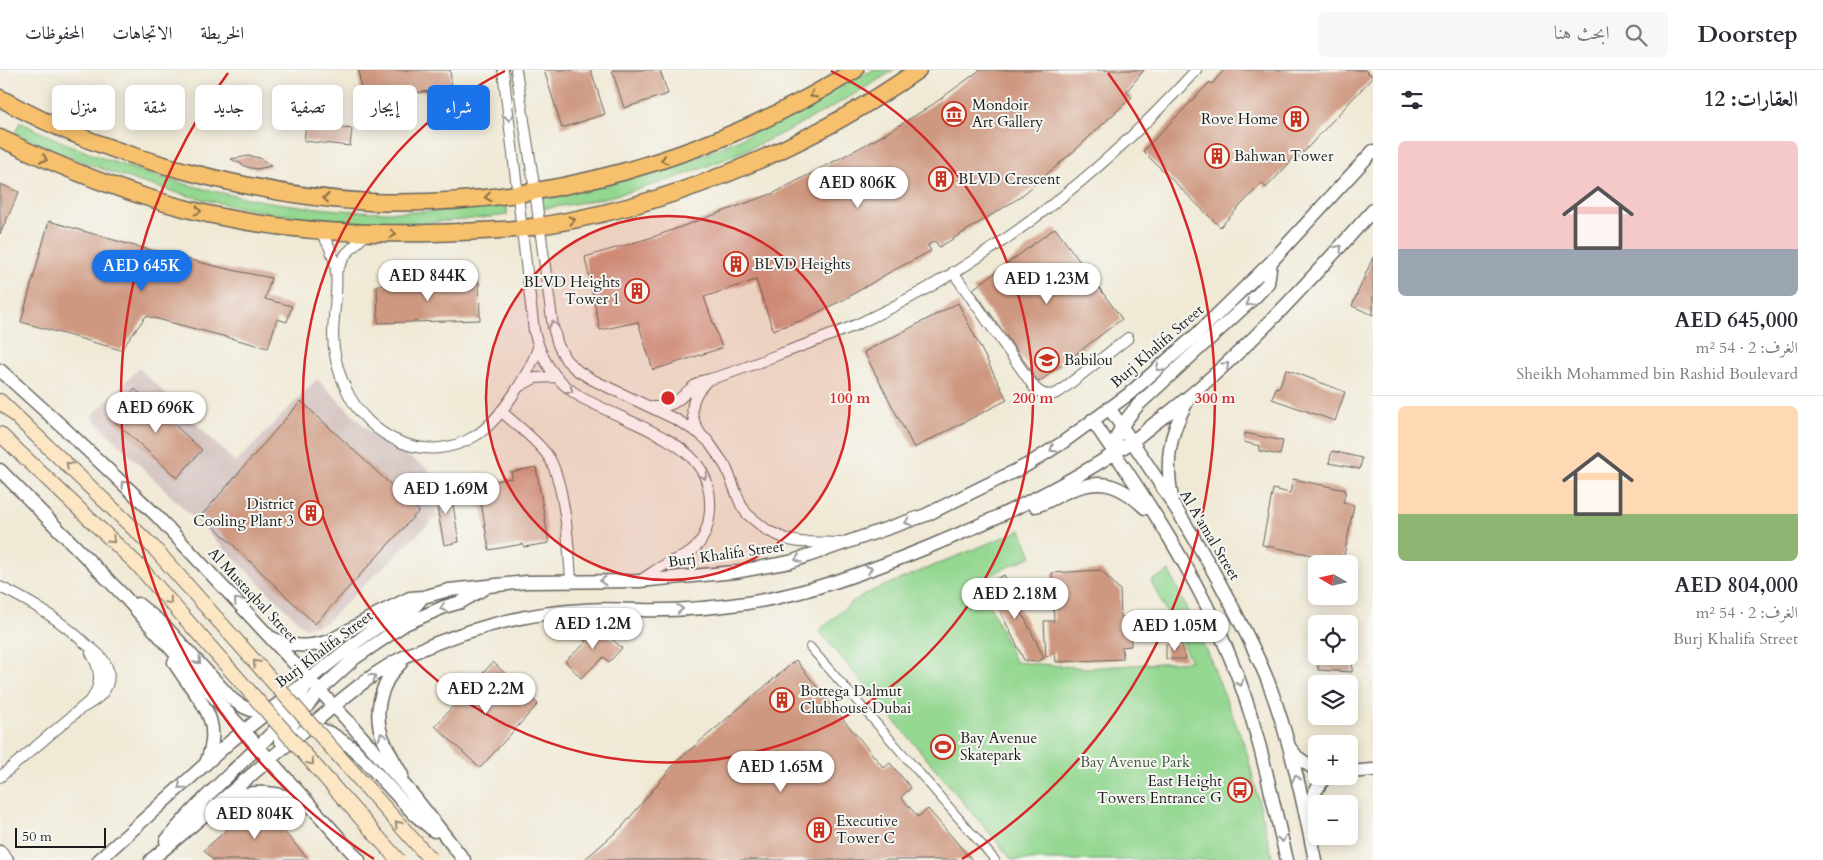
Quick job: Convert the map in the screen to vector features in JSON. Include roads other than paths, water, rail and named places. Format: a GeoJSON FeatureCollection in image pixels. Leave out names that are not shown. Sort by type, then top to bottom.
{"type":"FeatureCollection","features":[{"type":"Feature","properties":{"kind":"main road"},"geometry":{"type":"LineString","coordinates":[[0,98],[42,120],[137,158],[202,176],[268,190],[334,199],[370,202],[440,201],[518,194],[639,168],[709,144],[777,114],[854,70]]}},
{"type":"Feature","properties":{"kind":"main road"},"geometry":{"type":"LineString","coordinates":[[0,138],[85,177],[194,211],[257,223],[320,231],[368,233],[442,234],[521,229],[612,211],[649,200],[748,164],[779,151],[838,121],[918,70]]}},
{"type":"Feature","properties":{"kind":"main road"},"geometry":{"type":"LineString","coordinates":[[0,401],[154,548],[431,860]]}},
{"type":"Feature","properties":{"kind":"main road"},"geometry":{"type":"LineString","coordinates":[[0,434],[137,564],[398,860]]}},
{"type":"Feature","properties":{"kind":"street"},"geometry":{"type":"LineString","coordinates":[[503,70],[534,331],[538,348],[545,364],[567,389],[675,443],[686,451],[703,472],[708,486],[710,513],[707,529],[700,542],[693,551],[669,562],[638,581]]}},
{"type":"Feature","properties":{"kind":"street"},"geometry":{"type":"LineString","coordinates":[[516,70],[558,345],[566,360],[578,371],[593,380],[652,407],[700,434]]}},
{"type":"Feature","properties":{"kind":"street"},"geometry":{"type":"LineString","coordinates":[[652,407],[664,408],[675,403],[695,384],[857,324],[952,272],[1023,226],[1069,190],[1120,147],[1196,70]]}},
{"type":"Feature","properties":{"kind":"street","name":"Burj Khalifa Street"},"geometry":{"type":"LineString","coordinates":[[98,860],[205,764],[309,679],[376,628],[413,609],[423,596],[449,590],[527,582],[638,581],[707,576],[767,567],[790,562],[926,515],[997,481],[1062,443],[1129,394],[1178,352],[1271,262],[1373,151]]}},
{"type":"Feature","properties":{"kind":"street"},"geometry":{"type":"LineString","coordinates":[[151,860],[334,706],[391,664],[416,652],[471,631],[534,615],[586,609],[678,610],[751,602],[783,596],[846,578],[904,556],[1023,504],[1070,480],[1132,441],[1190,397],[1264,330],[1373,210]]}},
{"type":"Feature","properties":{"kind":"street"},"geometry":{"type":"LineString","coordinates":[[320,231],[332,250],[337,270],[333,334],[336,358],[346,390],[355,405],[377,429],[390,438],[418,448],[444,448],[461,444],[476,436],[489,425],[517,388],[530,369],[538,348]]}},
{"type":"Feature","properties":{"kind":"street"},"geometry":{"type":"LineString","coordinates":[[337,270],[346,254],[368,233]]}},
{"type":"Feature","properties":{"kind":"street"},"geometry":{"type":"LineString","coordinates":[[1115,452],[1114,444],[1121,426],[1138,406],[1268,283],[1271,262]]}},
{"type":"Feature","properties":{"kind":"street"},"geometry":{"type":"LineString","coordinates":[[952,272],[1034,387],[1043,394],[1054,395],[1059,392],[1128,338]]}},
{"type":"Feature","properties":{"kind":"street","name":"Al Mustaqbal Street"},"geometry":{"type":"LineString","coordinates":[[0,370],[156,515],[320,690],[413,795],[464,860]]}},
{"type":"Feature","properties":{"kind":"street"},"geometry":{"type":"LineString","coordinates":[[517,388],[535,378],[555,377]]}},
{"type":"Feature","properties":{"kind":"street"},"geometry":{"type":"LineString","coordinates":[[709,380],[696,394],[691,409],[694,424],[700,434],[721,458],[741,505],[747,514],[768,531],[789,540],[844,543]]}},
{"type":"Feature","properties":{"kind":"street"},"geometry":{"type":"LineString","coordinates":[[1172,503],[1168,472],[1170,446],[1176,425],[1190,397]]}},
{"type":"Feature","properties":{"kind":"street","name":"Al A'amal Street"},"geometry":{"type":"LineString","coordinates":[[1109,408],[1208,561],[1247,635],[1268,683],[1288,746],[1307,818],[1315,860]]}},
{"type":"Feature","properties":{"kind":"street"},"geometry":{"type":"LineString","coordinates":[[500,411],[540,446],[553,465],[560,486],[572,581]]}},
{"type":"Feature","properties":{"kind":"street"},"geometry":{"type":"LineString","coordinates":[[1092,420],[1115,452],[1158,520],[1206,606],[1240,683],[1257,734],[1287,860]]}},
{"type":"Feature","properties":{"kind":"street"},"geometry":{"type":"LineString","coordinates":[[0,470],[123,595],[359,860]]}},
{"type":"Feature","properties":{"kind":"street"},"geometry":{"type":"LineString","coordinates":[[1023,504],[1037,506],[1076,487],[1099,483],[1125,490],[1158,520]]}},
{"type":"Feature","properties":{"kind":"street"},"geometry":{"type":"LineString","coordinates":[[151,860],[195,807],[344,667],[404,624],[461,602],[487,586]]}},
{"type":"Feature","properties":{"kind":"street"},"geometry":{"type":"LineString","coordinates":[[0,587],[47,612],[86,643],[95,659],[100,675],[96,692],[82,708],[0,776]]}},
{"type":"Feature","properties":{"kind":"street"},"geometry":{"type":"LineString","coordinates":[[123,595],[144,608],[164,625],[232,699],[243,708],[255,712],[293,716],[332,734],[354,749],[422,822],[449,842]]}},
{"type":"Feature","properties":{"kind":"street"},"geometry":{"type":"LineString","coordinates":[[270,637],[298,646],[319,645],[330,641],[404,600],[423,596]]}},
{"type":"Feature","properties":{"kind":"street"},"geometry":{"type":"LineString","coordinates":[[167,644],[177,668],[203,702],[211,722],[211,747],[205,764]]}},
{"type":"Feature","properties":{"kind":"street"},"geometry":{"type":"LineString","coordinates":[[810,647],[994,860]]}},
{"type":"Feature","properties":{"kind":"street"},"geometry":{"type":"LineString","coordinates":[[413,795],[384,741],[378,724],[378,713],[382,692],[392,673],[416,652]]}},
{"type":"Feature","properties":{"kind":"street"},"geometry":{"type":"LineString","coordinates":[[270,759],[293,716],[309,679]]}},
{"type":"Feature","properties":{"kind":"street"},"geometry":{"type":"LineString","coordinates":[[244,732],[293,716],[334,706]]}},
{"type":"Feature","properties":{"kind":"street"},"geometry":{"type":"LineString","coordinates":[[1288,746],[1297,757],[1308,765]]}},
{"type":"Feature","properties":{"kind":"street"},"geometry":{"type":"LineString","coordinates":[[1358,771],[1373,770]]}},
{"type":"Feature","properties":{"kind":"street"},"geometry":{"type":"LineString","coordinates":[[1307,818],[1314,792],[1319,785]]}},
{"type":"Feature","properties":{"kind":"street"},"geometry":{"type":"LineString","coordinates":[[211,810],[239,796],[270,793],[297,800],[321,816]]}},
{"type":"Feature","properties":{"kind":"street"},"geometry":{"type":"LineString","coordinates":[[0,852],[7,860]]}},
{"type":"Feature","properties":{"kind":"place","name":"Mondoir Art Gallery"},"geometry":{"type":"Point","coordinates":[954,114]}},
{"type":"Feature","properties":{"kind":"place","name":"Rove Home"},"geometry":{"type":"Point","coordinates":[1296,119]}},
{"type":"Feature","properties":{"kind":"place","name":"Bahwan Tower"},"geometry":{"type":"Point","coordinates":[1217,156]}},
{"type":"Feature","properties":{"kind":"place","name":"BLVD Crescent"},"geometry":{"type":"Point","coordinates":[941,179]}},
{"type":"Feature","properties":{"kind":"place","name":"BLVD Heights"},"geometry":{"type":"Point","coordinates":[736,264]}},
{"type":"Feature","properties":{"kind":"place","name":"BLVD Heights Tower 1"},"geometry":{"type":"Point","coordinates":[637,291]}},
{"type":"Feature","properties":{"kind":"place","name":"Babilou"},"geometry":{"type":"Point","coordinates":[1047,360]}},
{"type":"Feature","properties":{"kind":"place","name":"District Cooling Plant 3"},"geometry":{"type":"Point","coordinates":[311,513]}},
{"type":"Feature","properties":{"kind":"place","name":"Bottega Dalmut Clubhouse Dubai"},"geometry":{"type":"Point","coordinates":[782,700]}},
{"type":"Feature","properties":{"kind":"place","name":"Bay Avenue Skatepark"},"geometry":{"type":"Point","coordinates":[943,747]}},
{"type":"Feature","properties":{"kind":"place","name":"East Height Towers Entrance G"},"geometry":{"type":"Point","coordinates":[1240,790]}},
{"type":"Feature","properties":{"kind":"place","name":"Executive Tower C"},"geometry":{"type":"Point","coordinates":[819,830]}},
{"type":"Feature","properties":{"kind":"park label","name":"Bay Avenue Park"},"geometry":{"type":"Point","coordinates":[1135,762]}}]}
